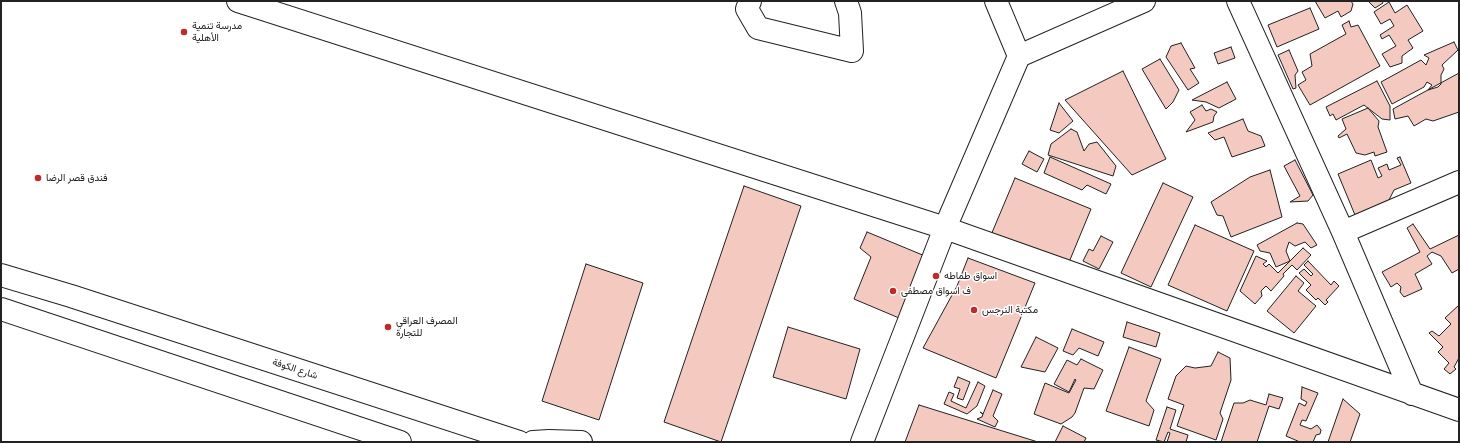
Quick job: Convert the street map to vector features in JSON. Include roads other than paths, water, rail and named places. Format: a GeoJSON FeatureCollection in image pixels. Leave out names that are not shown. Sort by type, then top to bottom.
{"type":"FeatureCollection","features":[{"type":"Feature","properties":{"kind":"main road"},"geometry":{"type":"LineString","coordinates":[[238,1],[945,228],[1459,410]]}},
{"type":"Feature","properties":{"kind":"main road"},"geometry":{"type":"LineString","coordinates":[[750,1],[747,9],[758,28],[852,51],[850,13],[846,1]]}},
{"type":"Feature","properties":{"kind":"main road"},"geometry":{"type":"LineString","coordinates":[[996,1],[1019,56]]}},
{"type":"Feature","properties":{"kind":"main road"},"geometry":{"type":"LineString","coordinates":[[862,442],[945,228],[1019,56],[1144,1]]}},
{"type":"Feature","properties":{"kind":"main road"},"geometry":{"type":"LineString","coordinates":[[1238,1],[1343,232],[1412,394]]}},
{"type":"Feature","properties":{"kind":"main road"},"geometry":{"type":"LineString","coordinates":[[1343,232],[1459,182]]}},
{"type":"Feature","properties":{"kind":"main road","name":"شارع الكوفة"},"geometry":{"type":"LineString","coordinates":[[1,275],[71,296],[519,442]]}},
{"type":"Feature","properties":{"kind":"main road"},"geometry":{"type":"LineString","coordinates":[[1,309],[400,442]]}},
{"type":"Feature","properties":{"kind":"main road"},"geometry":{"type":"LineString","coordinates":[[1,315],[53,326]]}},
{"type":"Feature","properties":{"kind":"main road"},"geometry":{"type":"LineString","coordinates":[[533,442],[581,442]]}},
{"type":"Feature","properties":{"kind":"place","name":"مدرسة تنمية الأهلية"},"geometry":{"type":"Point","coordinates":[184,32]}},
{"type":"Feature","properties":{"kind":"place","name":"فندق قصر الرضا"},"geometry":{"type":"Point","coordinates":[38,178]}},
{"type":"Feature","properties":{"kind":"place","name":"اسواق طماطه"},"geometry":{"type":"Point","coordinates":[936,276]}},
{"type":"Feature","properties":{"kind":"place","name":"ف اسواق مصطفى"},"geometry":{"type":"Point","coordinates":[893,291]}},
{"type":"Feature","properties":{"kind":"place","name":"مكتبة النرجس"},"geometry":{"type":"Point","coordinates":[974,310]}},
{"type":"Feature","properties":{"kind":"place","name":"المصرف العراقي للتجارة"},"geometry":{"type":"Point","coordinates":[388,327]}}]}
